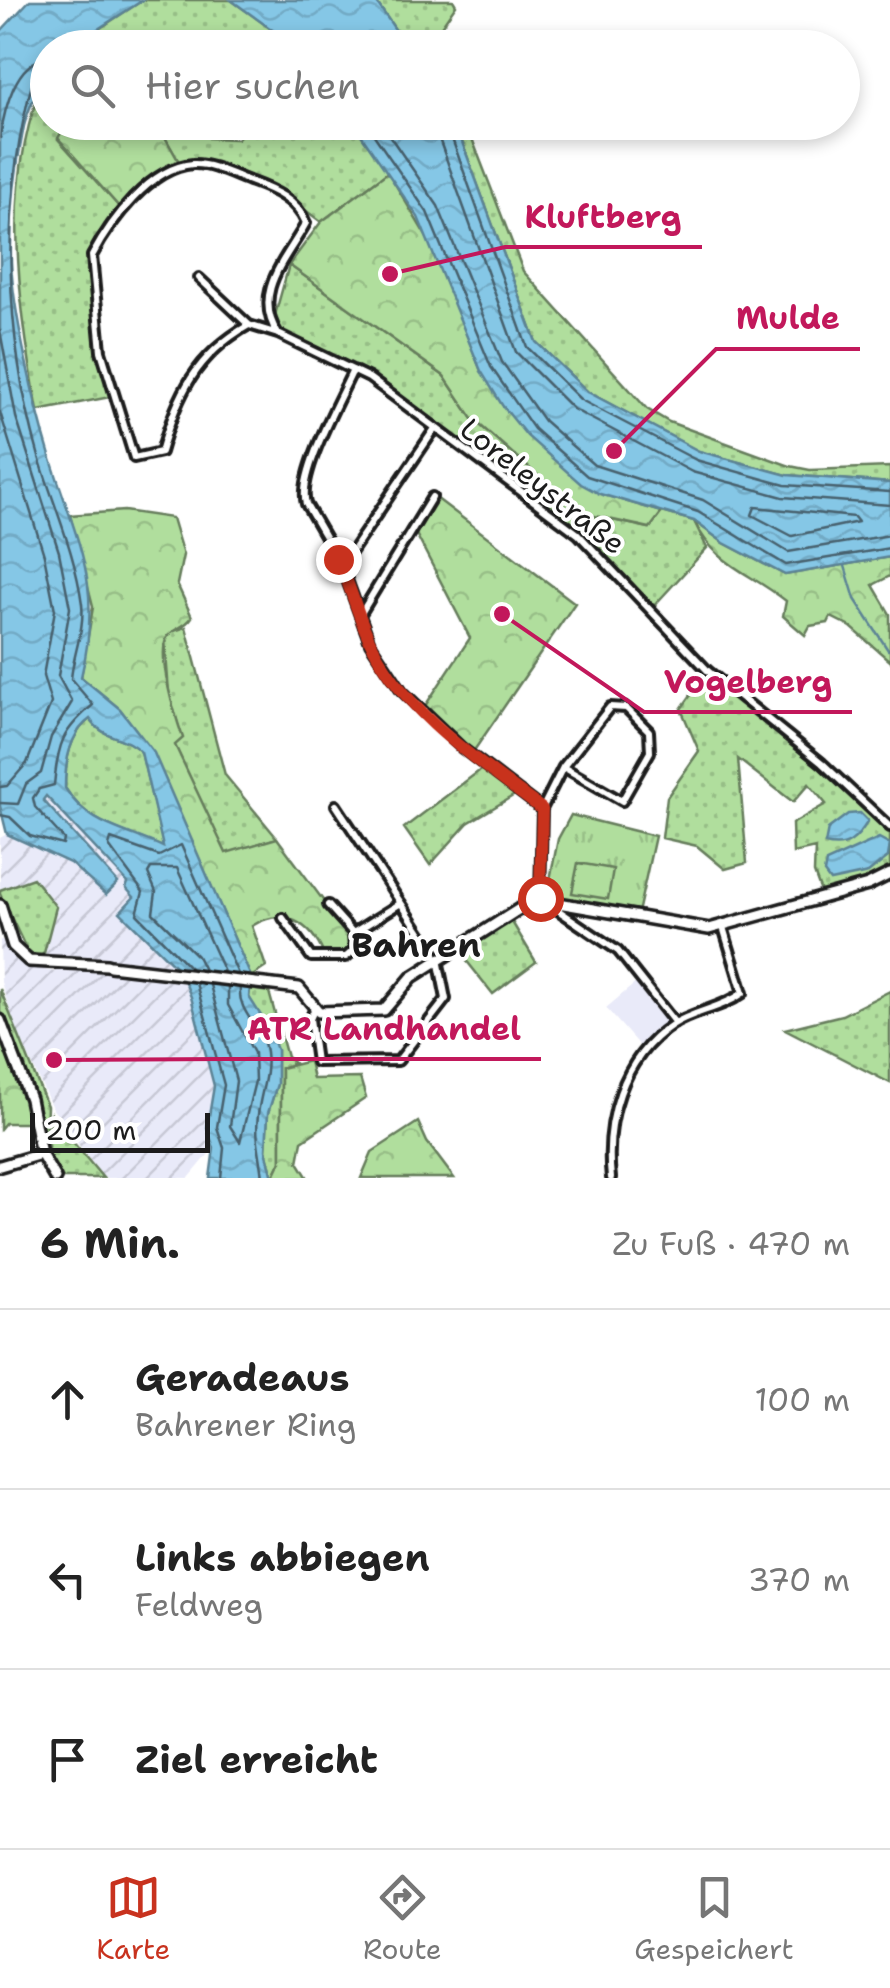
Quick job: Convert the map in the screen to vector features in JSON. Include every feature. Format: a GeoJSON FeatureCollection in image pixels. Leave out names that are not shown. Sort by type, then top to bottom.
{"type":"FeatureCollection","features":[{"type":"Feature","properties":{"kind":"street"},"geometry":{"type":"LineString","coordinates":[[249,325],[196,366],[180,392],[161,452],[134,458],[101,351],[90,269],[109,229],[157,178],[180,167],[205,166],[270,188],[296,206],[306,223],[281,261],[269,291],[270,317],[278,334]]}},
{"type":"Feature","properties":{"kind":"street","name":"Loreleystraße"},"geometry":{"type":"LineString","coordinates":[[199,278],[249,325],[278,334],[386,389],[434,430],[588,542],[708,672],[822,763],[890,827]]}},
{"type":"Feature","properties":{"kind":"street"},"geometry":{"type":"LineString","coordinates":[[353,370],[314,460],[304,496],[342,566],[379,658],[416,707],[542,809]]}},
{"type":"Feature","properties":{"kind":"street"},"geometry":{"type":"LineString","coordinates":[[342,566],[434,430]]}},
{"type":"Feature","properties":{"kind":"street"},"geometry":{"type":"LineString","coordinates":[[360,615],[432,497]]}},
{"type":"Feature","properties":{"kind":"street"},"geometry":{"type":"LineString","coordinates":[[540,898],[542,809],[562,767],[610,707],[626,708],[649,731],[650,752],[622,801],[562,767]]}},
{"type":"Feature","properties":{"kind":"street"},"geometry":{"type":"LineString","coordinates":[[314,1010],[310,1019],[316,1062],[398,1060],[446,999],[438,959],[336,805]]}},
{"type":"Feature","properties":{"kind":"street"},"geometry":{"type":"LineString","coordinates":[[314,1010],[384,1010],[412,976],[540,898],[695,929],[723,927],[868,886],[890,874]]}},
{"type":"Feature","properties":{"kind":"street"},"geometry":{"type":"LineString","coordinates":[[540,898],[618,951],[675,1023]]}},
{"type":"Feature","properties":{"kind":"street"},"geometry":{"type":"LineString","coordinates":[[353,933],[401,904]]}},
{"type":"Feature","properties":{"kind":"street"},"geometry":{"type":"LineString","coordinates":[[570,920],[578,904]]}},
{"type":"Feature","properties":{"kind":"street"},"geometry":{"type":"LineString","coordinates":[[0,905],[13,946],[29,961],[109,966],[298,988],[314,1010]]}},
{"type":"Feature","properties":{"kind":"street"},"geometry":{"type":"LineString","coordinates":[[283,918],[311,957],[351,954],[353,933],[328,905]]}},
{"type":"Feature","properties":{"kind":"street"},"geometry":{"type":"LineString","coordinates":[[611,1178],[612,1113],[623,1084],[640,1059],[675,1023],[742,993],[723,927]]}},
{"type":"Feature","properties":{"kind":"street"},"geometry":{"type":"LineString","coordinates":[[0,1020],[30,1099],[41,1154],[55,1178]]}},
{"type":"Feature","properties":{"kind":"street"},"geometry":{"type":"LineString","coordinates":[[0,1166],[41,1154]]}},
{"type":"Feature","properties":{"kind":"shaded area"},"geometry":{"type":"Polygon","coordinates":[[[46,796],[128,884],[135,896],[120,913],[181,972],[191,997],[214,1086],[207,1128],[214,1148],[189,1178],[103,1178],[52,1108],[14,1024],[1,982],[0,940],[7,941],[17,957],[35,968],[55,972],[44,953],[56,907],[33,879],[0,890],[0,838],[7,834],[70,863],[105,895],[118,883],[42,800],[46,796]]]}},
{"type":"Feature","properties":{"kind":"shaded area"},"geometry":{"type":"Polygon","coordinates":[[[638,981],[669,1019],[643,1050],[606,1008],[638,981]]]}},
{"type":"Feature","properties":{"kind":"green space"},"geometry":{"type":"Polygon","coordinates":[[[143,0],[231,0],[272,30],[97,30],[143,0]]]}},
{"type":"Feature","properties":{"kind":"green space"},"geometry":{"type":"Polygon","coordinates":[[[375,0],[453,0],[456,5],[439,30],[395,30],[375,0]]]}},
{"type":"Feature","properties":{"kind":"green space"},"geometry":{"type":"Polygon","coordinates":[[[30,122],[30,140],[59,140],[121,209],[96,236],[87,270],[110,397],[38,411],[24,327],[17,240],[23,154],[30,122]]]}},
{"type":"Feature","properties":{"kind":"green space"},"geometry":{"type":"Polygon","coordinates":[[[60,140],[167,140],[179,162],[121,209],[60,140]]]}},
{"type":"Feature","properties":{"kind":"green space"},"geometry":{"type":"Polygon","coordinates":[[[167,140],[365,140],[388,172],[321,222],[271,184],[179,162],[167,140]]]}},
{"type":"Feature","properties":{"kind":"green space"},"geometry":{"type":"Polygon","coordinates":[[[461,140],[473,140],[523,271],[647,409],[669,422],[790,466],[810,470],[890,467],[890,483],[787,475],[698,451],[588,392],[536,342],[461,140]]]}},
{"type":"Feature","properties":{"kind":"green space"},"geometry":{"type":"Polygon","coordinates":[[[388,172],[432,246],[481,371],[600,494],[662,512],[650,528],[581,513],[473,419],[444,376],[289,265],[321,222],[388,172]]]}},
{"type":"Feature","properties":{"kind":"green space"},"geometry":{"type":"Polygon","coordinates":[[[289,265],[444,376],[473,419],[581,513],[649,528],[662,512],[694,521],[707,548],[651,609],[582,535],[432,430],[360,371],[272,326],[289,265]]]}},
{"type":"Feature","properties":{"kind":"green space"},"geometry":{"type":"Polygon","coordinates":[[[436,498],[575,603],[469,758],[419,715],[470,638],[415,532],[436,498]]]}},
{"type":"Feature","properties":{"kind":"green space"},"geometry":{"type":"Polygon","coordinates":[[[124,511],[172,518],[183,555],[177,584],[192,617],[168,636],[165,644],[168,686],[183,738],[175,745],[226,853],[277,838],[351,938],[350,953],[324,955],[304,926],[285,918],[263,920],[252,926],[266,967],[251,977],[153,753],[120,709],[81,677],[93,607],[70,515],[124,511]]]}},
{"type":"Feature","properties":{"kind":"green space"},"geometry":{"type":"Polygon","coordinates":[[[694,521],[724,543],[785,575],[890,557],[890,576],[873,585],[890,614],[890,661],[851,627],[831,617],[828,623],[810,626],[805,635],[783,616],[786,601],[723,558],[694,521]]]}},
{"type":"Feature","properties":{"kind":"green space"},"geometry":{"type":"Polygon","coordinates":[[[186,627],[225,775],[277,838],[226,854],[174,744],[182,738],[169,693],[165,640],[171,632],[186,627]]]}},
{"type":"Feature","properties":{"kind":"green space"},"geometry":{"type":"Polygon","coordinates":[[[708,671],[842,782],[890,830],[890,872],[854,886],[821,892],[814,873],[815,848],[793,853],[792,824],[826,804],[809,784],[793,802],[738,759],[747,863],[725,869],[697,846],[662,838],[667,797],[699,751],[681,709],[708,671]]]}},
{"type":"Feature","properties":{"kind":"green space"},"geometry":{"type":"Polygon","coordinates":[[[90,719],[102,731],[141,752],[164,848],[96,819],[65,788],[70,750],[77,733],[90,719]]]}},
{"type":"Feature","properties":{"kind":"green space"},"geometry":{"type":"Polygon","coordinates":[[[483,768],[518,793],[468,823],[430,865],[404,828],[483,768]]]}},
{"type":"Feature","properties":{"kind":"green space"},"geometry":{"type":"Polygon","coordinates":[[[571,815],[655,836],[638,913],[547,895],[558,839],[571,815]]]}},
{"type":"Feature","properties":{"kind":"green space"},"geometry":{"type":"Polygon","coordinates":[[[578,863],[613,869],[608,899],[572,893],[578,863]]]}},
{"type":"Feature","properties":{"kind":"green space"},"geometry":{"type":"Polygon","coordinates":[[[33,878],[56,907],[44,953],[38,959],[30,957],[0,894],[0,890],[33,878]]]}},
{"type":"Feature","properties":{"kind":"green space"},"geometry":{"type":"Polygon","coordinates":[[[509,917],[536,962],[493,994],[458,950],[509,917]]]}},
{"type":"Feature","properties":{"kind":"green space"},"geometry":{"type":"Polygon","coordinates":[[[0,989],[47,1106],[45,1154],[0,1015],[0,989]]]}},
{"type":"Feature","properties":{"kind":"green space"},"geometry":{"type":"Polygon","coordinates":[[[250,989],[269,992],[287,1057],[294,1063],[281,1068],[281,1161],[273,1178],[266,1150],[268,1113],[277,1084],[277,1050],[249,997],[250,989]]]}},
{"type":"Feature","properties":{"kind":"green space"},"geometry":{"type":"Polygon","coordinates":[[[890,991],[890,1083],[785,1029],[842,1015],[890,991]]]}},
{"type":"Feature","properties":{"kind":"green space"},"geometry":{"type":"Polygon","coordinates":[[[0,1029],[28,1100],[31,1123],[5,1123],[0,1129],[0,1029]]]}},
{"type":"Feature","properties":{"kind":"green space"},"geometry":{"type":"Polygon","coordinates":[[[309,1061],[313,1079],[360,1078],[366,1098],[302,1141],[298,1162],[308,1178],[273,1178],[281,1161],[281,1068],[309,1061]]]}},
{"type":"Feature","properties":{"kind":"green space"},"geometry":{"type":"Polygon","coordinates":[[[51,1114],[68,1143],[73,1142],[103,1178],[58,1178],[47,1159],[51,1114]]]}},
{"type":"Feature","properties":{"kind":"green space"},"geometry":{"type":"Polygon","coordinates":[[[418,1122],[427,1142],[454,1178],[361,1178],[372,1152],[418,1122]]]}},
{"type":"Feature","properties":{"kind":"water"},"geometry":{"type":"Polygon","coordinates":[[[30,0],[143,0],[96,30],[30,30],[30,108],[18,160],[11,228],[13,283],[38,412],[84,564],[90,615],[81,677],[120,709],[154,753],[251,977],[249,997],[269,1028],[277,1050],[277,1084],[268,1113],[266,1150],[273,1178],[210,1178],[214,1148],[207,1128],[214,1086],[191,997],[181,972],[120,912],[134,897],[126,888],[128,883],[46,796],[43,800],[118,883],[106,895],[70,863],[7,834],[0,806],[0,32],[30,0]],[[90,719],[83,725],[67,760],[65,788],[96,819],[163,847],[141,752],[90,719]]]}},
{"type":"Feature","properties":{"kind":"water"},"geometry":{"type":"Polygon","coordinates":[[[231,0],[375,0],[395,30],[272,30],[231,0]]]}},
{"type":"Feature","properties":{"kind":"water"},"geometry":{"type":"Polygon","coordinates":[[[365,140],[461,140],[536,342],[588,392],[699,451],[787,475],[890,483],[890,557],[785,575],[724,543],[694,521],[600,494],[581,484],[527,436],[481,371],[418,217],[365,140]]]}},
{"type":"Feature","properties":{"kind":"water"},"geometry":{"type":"Polygon","coordinates":[[[860,813],[868,821],[855,838],[845,844],[825,844],[828,829],[848,814],[860,813]]]}},
{"type":"Feature","properties":{"kind":"water"},"geometry":{"type":"Polygon","coordinates":[[[879,838],[890,844],[888,857],[868,873],[830,881],[824,873],[826,862],[879,838]]]}},
{"type":"Feature","properties":{"kind":"waterway"},"geometry":{"type":"LineString","coordinates":[[845,566],[855,599],[888,650]]}},
{"type":"Feature","properties":{"kind":"place","name":"Kluftberg"},"geometry":{"type":"Point","coordinates":[390,274]}},
{"type":"Feature","properties":{"kind":"place","name":"Mulde"},"geometry":{"type":"Point","coordinates":[614,451]}},
{"type":"Feature","properties":{"kind":"place","name":"Vogelberg"},"geometry":{"type":"Point","coordinates":[502,614]}},
{"type":"Feature","properties":{"kind":"place","name":"ATR Landhandel"},"geometry":{"type":"Point","coordinates":[54,1060]}},
{"type":"Feature","properties":{"kind":"district","name":"Bahren"},"geometry":{"type":"Point","coordinates":[416,944]}},
{"type":"Feature","properties":{"kind":"route"},"geometry":{"type":"LineString","coordinates":[[338,559],[370,643],[402,690],[462,748],[542,809],[540,898]]}}]}
